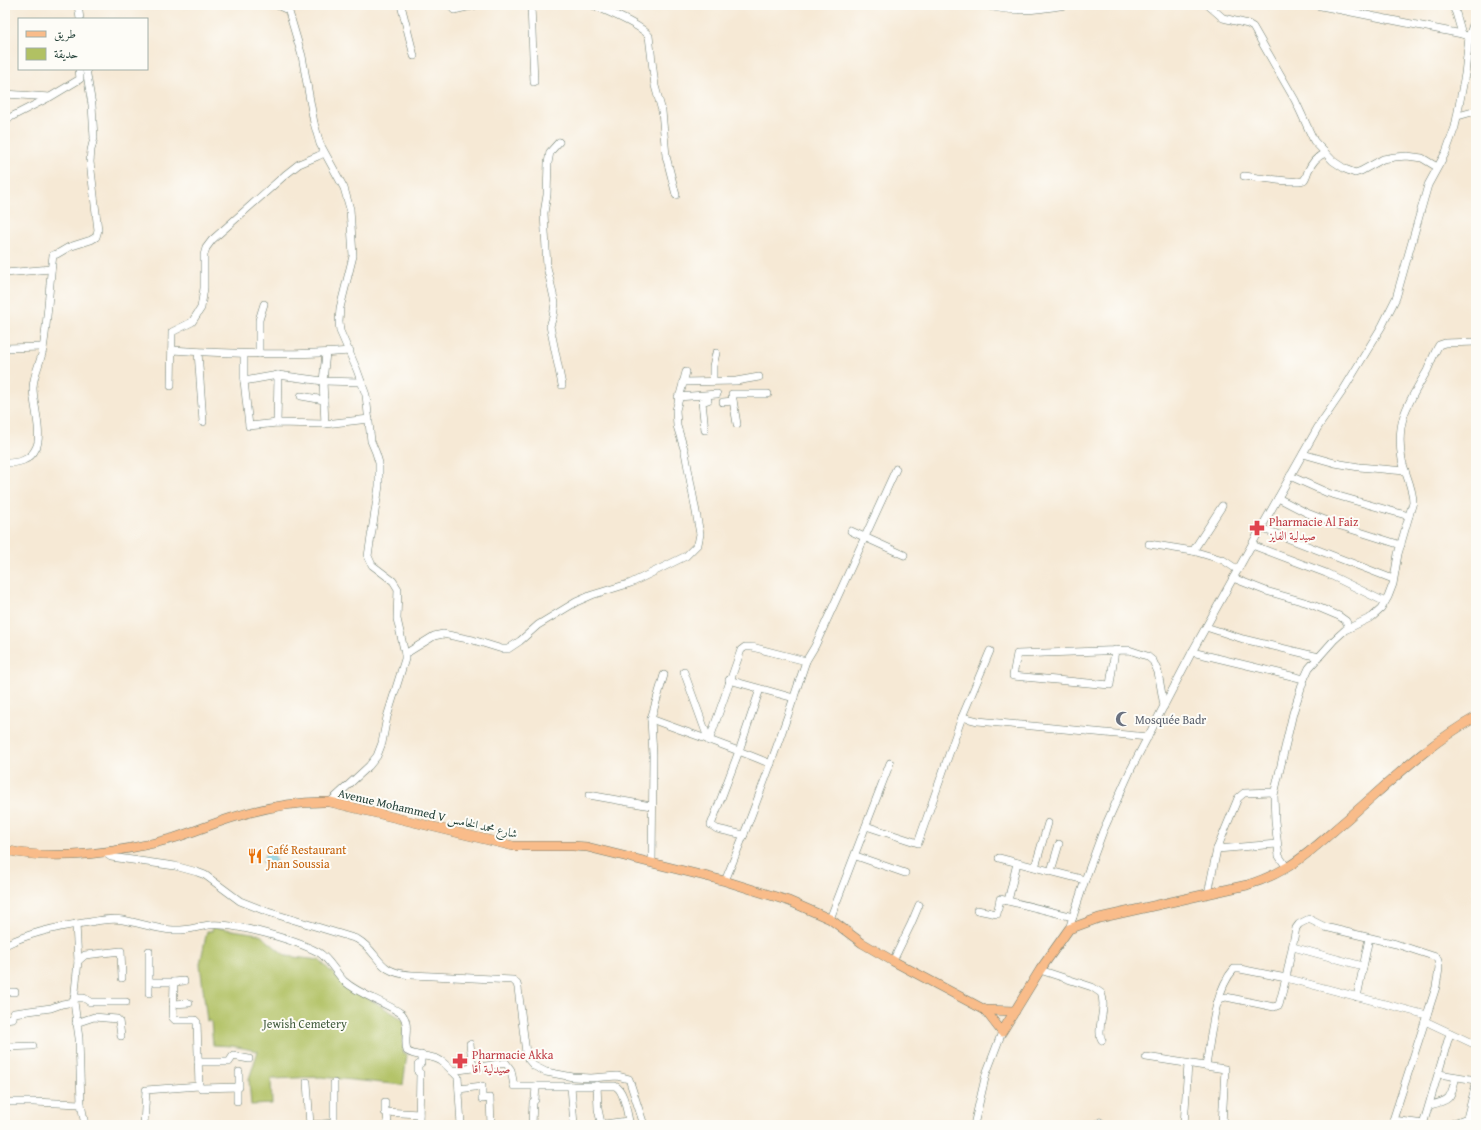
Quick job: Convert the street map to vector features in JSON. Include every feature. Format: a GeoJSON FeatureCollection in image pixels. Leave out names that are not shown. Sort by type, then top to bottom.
{"type":"FeatureCollection","features":[{"type":"Feature","properties":{"kind":"main road"},"geometry":{"type":"LineString","coordinates":[[1002,1032],[1040,970],[1070,929],[1099,918],[1247,885],[1287,868],[1311,850],[1424,752],[1450,733],[1476,717]]}},
{"type":"Feature","properties":{"kind":"main road","name":"Avenue Mohammed V شارع محمد الخامس"},"geometry":{"type":"LineString","coordinates":[[5,850],[53,856],[105,853],[173,838],[233,818],[264,810],[301,803],[330,802],[513,846],[581,846],[725,881],[789,901],[830,919],[862,943],[893,962],[985,1010],[1002,1032]]}},
{"type":"Feature","properties":{"kind":"main road","name":"Avenue Mohammed V شارع محمد الخامس"},"geometry":{"type":"LineString","coordinates":[[985,1010],[1015,1011]]}},
{"type":"Feature","properties":{"kind":"street"},"geometry":{"type":"LineString","coordinates":[[78,5],[80,18]]}},
{"type":"Feature","properties":{"kind":"street"},"geometry":{"type":"LineString","coordinates":[[277,5],[290,7],[302,56],[318,136],[324,152],[344,188],[350,209],[353,256],[338,318],[340,331],[350,351],[366,395],[371,441],[376,453],[380,472],[368,556],[372,565],[393,581],[398,589],[398,626],[405,654],[387,717],[382,743],[377,756],[369,766],[330,802]]}},
{"type":"Feature","properties":{"kind":"street"},"geometry":{"type":"LineString","coordinates":[[401,5],[414,56]]}},
{"type":"Feature","properties":{"kind":"street"},"geometry":{"type":"LineString","coordinates":[[452,5],[454,10],[476,5]]}},
{"type":"Feature","properties":{"kind":"street"},"geometry":{"type":"LineString","coordinates":[[531,5],[534,82]]}},
{"type":"Feature","properties":{"kind":"street"},"geometry":{"type":"LineString","coordinates":[[593,5],[631,23],[646,32],[649,36],[655,86],[662,111],[666,156],[676,195]]}},
{"type":"Feature","properties":{"kind":"street"},"geometry":{"type":"LineString","coordinates":[[984,5],[1012,11],[1021,11],[1066,5]]}},
{"type":"Feature","properties":{"kind":"street"},"geometry":{"type":"LineString","coordinates":[[1208,5],[1223,18],[1248,24],[1254,29],[1295,100],[1311,136],[1324,153],[1345,169],[1352,172],[1361,171],[1383,159],[1401,156],[1422,158],[1437,167]]}},
{"type":"Feature","properties":{"kind":"street"},"geometry":{"type":"LineString","coordinates":[[1316,5],[1469,37]]}},
{"type":"Feature","properties":{"kind":"street"},"geometry":{"type":"LineString","coordinates":[[1452,5],[1469,37]]}},
{"type":"Feature","properties":{"kind":"street"},"geometry":{"type":"LineString","coordinates":[[1070,929],[1085,880],[1103,831],[1131,768],[1192,652],[1290,476],[1318,427],[1373,342],[1390,311],[1401,283],[1415,227],[1428,185],[1451,140],[1458,116],[1469,37],[1476,15]]}},
{"type":"Feature","properties":{"kind":"street"},"geometry":{"type":"LineString","coordinates":[[5,120],[50,97],[80,79],[78,70]]}},
{"type":"Feature","properties":{"kind":"street"},"geometry":{"type":"LineString","coordinates":[[5,463],[21,461],[31,455],[37,447],[38,435],[32,385],[43,347],[53,255],[69,247],[91,240],[96,237],[98,230],[90,162],[94,138],[92,105],[86,70]]}},
{"type":"Feature","properties":{"kind":"street"},"geometry":{"type":"LineString","coordinates":[[5,94],[50,97]]}},
{"type":"Feature","properties":{"kind":"street"},"geometry":{"type":"LineString","coordinates":[[1458,116],[1476,111]]}},
{"type":"Feature","properties":{"kind":"street"},"geometry":{"type":"LineString","coordinates":[[559,142],[550,152],[548,163],[547,195],[544,213],[547,267],[555,303],[550,326],[562,385]]}},
{"type":"Feature","properties":{"kind":"street"},"geometry":{"type":"LineString","coordinates":[[171,386],[172,332],[192,322],[201,308],[204,288],[204,255],[206,248],[212,240],[285,175],[299,164],[324,152]]}},
{"type":"Feature","properties":{"kind":"street"},"geometry":{"type":"LineString","coordinates":[[1244,176],[1302,181],[1305,179],[1312,164],[1320,155],[1324,153]]}},
{"type":"Feature","properties":{"kind":"street"},"geometry":{"type":"LineString","coordinates":[[5,273],[51,269]]}},
{"type":"Feature","properties":{"kind":"street"},"geometry":{"type":"LineString","coordinates":[[259,354],[259,320],[264,304]]}},
{"type":"Feature","properties":{"kind":"street"},"geometry":{"type":"LineString","coordinates":[[1287,868],[1279,856],[1274,810],[1274,792],[1293,713],[1304,678],[1310,668],[1334,640],[1349,628],[1372,617],[1385,602],[1391,590],[1413,500],[1402,461],[1400,442],[1405,410],[1438,346],[1445,343],[1476,342]]}},
{"type":"Feature","properties":{"kind":"street"},"geometry":{"type":"LineString","coordinates":[[5,348],[43,347]]}},
{"type":"Feature","properties":{"kind":"street"},"geometry":{"type":"LineString","coordinates":[[172,350],[244,354],[326,353],[350,351]]}},
{"type":"Feature","properties":{"kind":"street"},"geometry":{"type":"LineString","coordinates":[[198,352],[203,422]]}},
{"type":"Feature","properties":{"kind":"street"},"geometry":{"type":"LineString","coordinates":[[325,424],[324,381],[326,353]]}},
{"type":"Feature","properties":{"kind":"street"},"geometry":{"type":"LineString","coordinates":[[712,382],[716,353]]}},
{"type":"Feature","properties":{"kind":"street"},"geometry":{"type":"LineString","coordinates":[[244,354],[244,381],[249,426],[277,423],[325,424],[369,419]]}},
{"type":"Feature","properties":{"kind":"street"},"geometry":{"type":"LineString","coordinates":[[405,654],[434,636],[443,634],[473,640],[496,648],[508,649],[520,641],[538,625],[576,602],[645,577],[686,556],[695,549],[698,544],[700,534],[685,452],[677,426],[676,410],[678,397],[686,372]]}},
{"type":"Feature","properties":{"kind":"street"},"geometry":{"type":"LineString","coordinates":[[244,381],[278,375],[324,381],[361,382]]}},
{"type":"Feature","properties":{"kind":"street"},"geometry":{"type":"LineString","coordinates":[[277,423],[278,375]]}},
{"type":"Feature","properties":{"kind":"street"},"geometry":{"type":"LineString","coordinates":[[683,382],[736,381],[759,377]]}},
{"type":"Feature","properties":{"kind":"street"},"geometry":{"type":"LineString","coordinates":[[678,397],[707,396],[717,394]]}},
{"type":"Feature","properties":{"kind":"street"},"geometry":{"type":"LineString","coordinates":[[737,424],[732,394],[768,394]]}},
{"type":"Feature","properties":{"kind":"street"},"geometry":{"type":"LineString","coordinates":[[301,396],[324,400]]}},
{"type":"Feature","properties":{"kind":"street"},"geometry":{"type":"LineString","coordinates":[[704,430],[702,402],[708,400],[707,396]]}},
{"type":"Feature","properties":{"kind":"street"},"geometry":{"type":"LineString","coordinates":[[723,402],[733,401]]}},
{"type":"Feature","properties":{"kind":"street"},"geometry":{"type":"LineString","coordinates":[[1303,454],[1335,463],[1359,467],[1405,471]]}},
{"type":"Feature","properties":{"kind":"street"},"geometry":{"type":"LineString","coordinates":[[725,881],[771,764],[806,661],[815,646],[896,469]]}},
{"type":"Feature","properties":{"kind":"street"},"geometry":{"type":"LineString","coordinates":[[1290,476],[1328,493],[1409,516]]}},
{"type":"Feature","properties":{"kind":"street"},"geometry":{"type":"LineString","coordinates":[[1278,498],[1307,513],[1338,525],[1401,545]]}},
{"type":"Feature","properties":{"kind":"street"},"geometry":{"type":"LineString","coordinates":[[1194,551],[1222,506]]}},
{"type":"Feature","properties":{"kind":"street"},"geometry":{"type":"LineString","coordinates":[[1261,528],[1393,579]]}},
{"type":"Feature","properties":{"kind":"street"},"geometry":{"type":"LineString","coordinates":[[851,531],[904,555]]}},
{"type":"Feature","properties":{"kind":"street"},"geometry":{"type":"LineString","coordinates":[[1149,544],[1194,551],[1223,560],[1238,570]]}},
{"type":"Feature","properties":{"kind":"street"},"geometry":{"type":"LineString","coordinates":[[1252,545],[1326,573],[1385,602]]}},
{"type":"Feature","properties":{"kind":"street"},"geometry":{"type":"LineString","coordinates":[[1233,578],[1266,591],[1308,603],[1339,616],[1345,619],[1349,628]]}},
{"type":"Feature","properties":{"kind":"street"},"geometry":{"type":"LineString","coordinates":[[1206,627],[1243,639],[1319,657]]}},
{"type":"Feature","properties":{"kind":"street"},"geometry":{"type":"LineString","coordinates":[[709,741],[729,680],[741,650],[745,647],[752,646],[806,661]]}},
{"type":"Feature","properties":{"kind":"street"},"geometry":{"type":"LineString","coordinates":[[1115,650],[1110,685],[1013,676],[1018,654],[1115,650],[1128,650],[1147,656],[1153,661],[1158,672],[1164,706]]}},
{"type":"Feature","properties":{"kind":"street"},"geometry":{"type":"LineString","coordinates":[[866,826],[918,843],[962,717],[990,651]]}},
{"type":"Feature","properties":{"kind":"street"},"geometry":{"type":"LineString","coordinates":[[1192,652],[1304,678]]}},
{"type":"Feature","properties":{"kind":"street"},"geometry":{"type":"LineString","coordinates":[[684,672],[709,741]]}},
{"type":"Feature","properties":{"kind":"street"},"geometry":{"type":"LineString","coordinates":[[652,863],[651,806],[653,755],[651,719],[664,675]]}},
{"type":"Feature","properties":{"kind":"street"},"geometry":{"type":"LineString","coordinates":[[729,680],[794,698]]}},
{"type":"Feature","properties":{"kind":"street"},"geometry":{"type":"LineString","coordinates":[[744,835],[711,825],[739,751],[760,689]]}},
{"type":"Feature","properties":{"kind":"street"},"geometry":{"type":"LineString","coordinates":[[962,717],[978,721],[1148,737]]}},
{"type":"Feature","properties":{"kind":"street"},"geometry":{"type":"LineString","coordinates":[[651,719],[771,764]]}},
{"type":"Feature","properties":{"kind":"street"},"geometry":{"type":"LineString","coordinates":[[830,919],[856,856],[890,763]]}},
{"type":"Feature","properties":{"kind":"street"},"geometry":{"type":"LineString","coordinates":[[1208,894],[1217,849],[1240,794],[1274,792]]}},
{"type":"Feature","properties":{"kind":"street"},"geometry":{"type":"LineString","coordinates":[[589,795],[651,806]]}},
{"type":"Feature","properties":{"kind":"street"},"geometry":{"type":"LineString","coordinates":[[1035,867],[1048,823]]}},
{"type":"Feature","properties":{"kind":"street"},"geometry":{"type":"LineString","coordinates":[[1051,871],[1059,844]]}},
{"type":"Feature","properties":{"kind":"street"},"geometry":{"type":"LineString","coordinates":[[1217,849],[1277,844]]}},
{"type":"Feature","properties":{"kind":"street"},"geometry":{"type":"LineString","coordinates":[[105,853],[111,857],[175,866],[198,872],[205,875],[240,901],[268,912],[357,939],[365,945],[386,968],[398,973],[513,980],[517,984],[518,988],[526,1053],[531,1064],[538,1069],[566,1076],[591,1078],[618,1076],[629,1079],[644,1125]]}},
{"type":"Feature","properties":{"kind":"street"},"geometry":{"type":"LineString","coordinates":[[856,856],[905,873]]}},
{"type":"Feature","properties":{"kind":"street"},"geometry":{"type":"LineString","coordinates":[[999,858],[1085,880]]}},
{"type":"Feature","properties":{"kind":"street"},"geometry":{"type":"LineString","coordinates":[[1008,901],[1017,863]]}},
{"type":"Feature","properties":{"kind":"street"},"geometry":{"type":"LineString","coordinates":[[977,910],[997,914],[1000,899],[1073,917]]}},
{"type":"Feature","properties":{"kind":"street"},"geometry":{"type":"LineString","coordinates":[[893,962],[919,905]]}},
{"type":"Feature","properties":{"kind":"street"},"geometry":{"type":"LineString","coordinates":[[5,945],[14,940],[48,930],[110,919],[122,920],[157,929],[175,931],[188,931],[209,925],[224,925],[266,934],[315,950],[324,956],[344,981],[402,1014],[407,1024],[407,1051],[412,1054],[441,1061],[458,1077],[461,1125]]}},
{"type":"Feature","properties":{"kind":"street"},"geometry":{"type":"LineString","coordinates":[[1217,1003],[1220,999],[1226,997],[1274,1007],[1279,1005],[1281,1002],[1296,928],[1299,924],[1309,919],[1326,927],[1436,957],[1439,968],[1436,987],[1393,1122],[1423,1124],[1430,1105],[1450,1033]]}},
{"type":"Feature","properties":{"kind":"street"},"geometry":{"type":"LineString","coordinates":[[76,924],[78,961],[74,1000],[79,1038],[81,1104],[85,1125]]}},
{"type":"Feature","properties":{"kind":"street"},"geometry":{"type":"LineString","coordinates":[[1357,997],[1369,938]]}},
{"type":"Feature","properties":{"kind":"street"},"geometry":{"type":"LineString","coordinates":[[1293,947],[1363,966]]}},
{"type":"Feature","properties":{"kind":"street"},"geometry":{"type":"LineString","coordinates":[[78,961],[85,955],[122,951],[122,978]]}},
{"type":"Feature","properties":{"kind":"street"},"geometry":{"type":"LineString","coordinates":[[149,951],[149,993]]}},
{"type":"Feature","properties":{"kind":"street"},"geometry":{"type":"LineString","coordinates":[[1206,1066],[1217,1003],[1229,974],[1234,969],[1286,978],[1357,997],[1426,1018],[1450,1033],[1476,1045]]}},
{"type":"Feature","properties":{"kind":"street"},"geometry":{"type":"LineString","coordinates":[[1040,970],[1092,987],[1102,993],[1104,1004],[1099,1035],[1102,1040]]}},
{"type":"Feature","properties":{"kind":"street"},"geometry":{"type":"LineString","coordinates":[[150,982],[184,981]]}},
{"type":"Feature","properties":{"kind":"street"},"geometry":{"type":"LineString","coordinates":[[174,982],[173,1020],[196,1020],[199,1086]]}},
{"type":"Feature","properties":{"kind":"street"},"geometry":{"type":"LineString","coordinates":[[5,992],[15,992]]}},
{"type":"Feature","properties":{"kind":"street"},"geometry":{"type":"LineString","coordinates":[[5,1019],[13,1018],[14,1013],[51,1008],[84,998],[90,1002],[126,1002]]}},
{"type":"Feature","properties":{"kind":"street"},"geometry":{"type":"LineString","coordinates":[[173,1004],[189,1003]]}},
{"type":"Feature","properties":{"kind":"street"},"geometry":{"type":"LineString","coordinates":[[76,1022],[94,1017],[117,1018],[119,1021],[121,1036]]}},
{"type":"Feature","properties":{"kind":"street"},"geometry":{"type":"LineString","coordinates":[[974,1125],[986,1074],[1002,1032]]}},
{"type":"Feature","properties":{"kind":"street"},"geometry":{"type":"LineString","coordinates":[[470,1044],[473,1068]]}},
{"type":"Feature","properties":{"kind":"street"},"geometry":{"type":"LineString","coordinates":[[5,1047],[33,1046]]}},
{"type":"Feature","properties":{"kind":"street"},"geometry":{"type":"LineString","coordinates":[[418,1125],[420,1073],[418,1072],[418,1065],[421,1063],[421,1055]]}},
{"type":"Feature","properties":{"kind":"street"},"geometry":{"type":"LineString","coordinates":[[198,1062],[229,1062],[233,1056],[249,1059]]}},
{"type":"Feature","properties":{"kind":"street"},"geometry":{"type":"LineString","coordinates":[[1146,1057],[1225,1069],[1222,1125]]}},
{"type":"Feature","properties":{"kind":"street"},"geometry":{"type":"LineString","coordinates":[[452,1071],[506,1063],[511,1070],[514,1086],[597,1085],[615,1086],[619,1088],[623,1096],[629,1123],[598,1124],[597,1085]]}},
{"type":"Feature","properties":{"kind":"street"},"geometry":{"type":"LineString","coordinates":[[1184,1125],[1188,1064]]}},
{"type":"Feature","properties":{"kind":"street"},"geometry":{"type":"LineString","coordinates":[[237,1101],[239,1072]]}},
{"type":"Feature","properties":{"kind":"street"},"geometry":{"type":"LineString","coordinates":[[1438,1074],[1476,1080]]}},
{"type":"Feature","properties":{"kind":"street"},"geometry":{"type":"LineString","coordinates":[[1430,1105],[1444,1102],[1449,1098],[1456,1078]]}},
{"type":"Feature","properties":{"kind":"street"},"geometry":{"type":"LineString","coordinates":[[307,1082],[310,1125],[334,1124],[334,1084]]}},
{"type":"Feature","properties":{"kind":"street"},"geometry":{"type":"LineString","coordinates":[[1449,1125],[1468,1122],[1476,1084]]}},
{"type":"Feature","properties":{"kind":"street"},"geometry":{"type":"LineString","coordinates":[[144,1125],[146,1090],[199,1086],[201,1088],[237,1087]]}},
{"type":"Feature","properties":{"kind":"street"},"geometry":{"type":"LineString","coordinates":[[459,1089],[482,1086],[482,1099],[490,1098],[491,1125]]}},
{"type":"Feature","properties":{"kind":"street"},"geometry":{"type":"LineString","coordinates":[[532,1125],[532,1102],[535,1100],[536,1086]]}},
{"type":"Feature","properties":{"kind":"street"},"geometry":{"type":"LineString","coordinates":[[570,1086],[574,1125]]}},
{"type":"Feature","properties":{"kind":"street"},"geometry":{"type":"LineString","coordinates":[[5,1102],[81,1104]]}},
{"type":"Feature","properties":{"kind":"street"},"geometry":{"type":"LineString","coordinates":[[384,1102],[388,1125]]}},
{"type":"Feature","properties":{"kind":"street"},"geometry":{"type":"LineString","coordinates":[[387,1113],[419,1114]]}},
{"type":"Feature","properties":{"kind":"green space","name":"Jewish Cemetery"},"geometry":{"type":"Polygon","coordinates":[[[212,927],[259,934],[286,956],[319,960],[342,982],[404,1020],[403,1052],[407,1055],[403,1085],[321,1077],[271,1079],[272,1104],[251,1105],[249,1079],[258,1051],[232,1046],[213,1045],[211,1021],[207,1021],[200,964],[207,931],[212,931],[212,927]]]}},
{"type":"Feature","properties":{"kind":"water"},"geometry":{"type":"Polygon","coordinates":[[[271,853],[275,856],[276,862],[273,862],[272,866],[270,864],[267,866],[266,863],[263,863],[263,860],[265,859],[265,854],[271,853]]]}},
{"type":"Feature","properties":{"kind":"place","name":"Pharmacie Al Faiz صيدلية الفايز"},"geometry":{"type":"Point","coordinates":[1257,528]}},
{"type":"Feature","properties":{"kind":"place","name":"Mosquée Badr"},"geometry":{"type":"Point","coordinates":[1123,719]}},
{"type":"Feature","properties":{"kind":"place","name":"Café Restaurant Jnan Soussia"},"geometry":{"type":"Point","coordinates":[255,856]}},
{"type":"Feature","properties":{"kind":"place","name":"Pharmacie Akka صيدلية أقا"},"geometry":{"type":"Point","coordinates":[460,1061]}}]}
